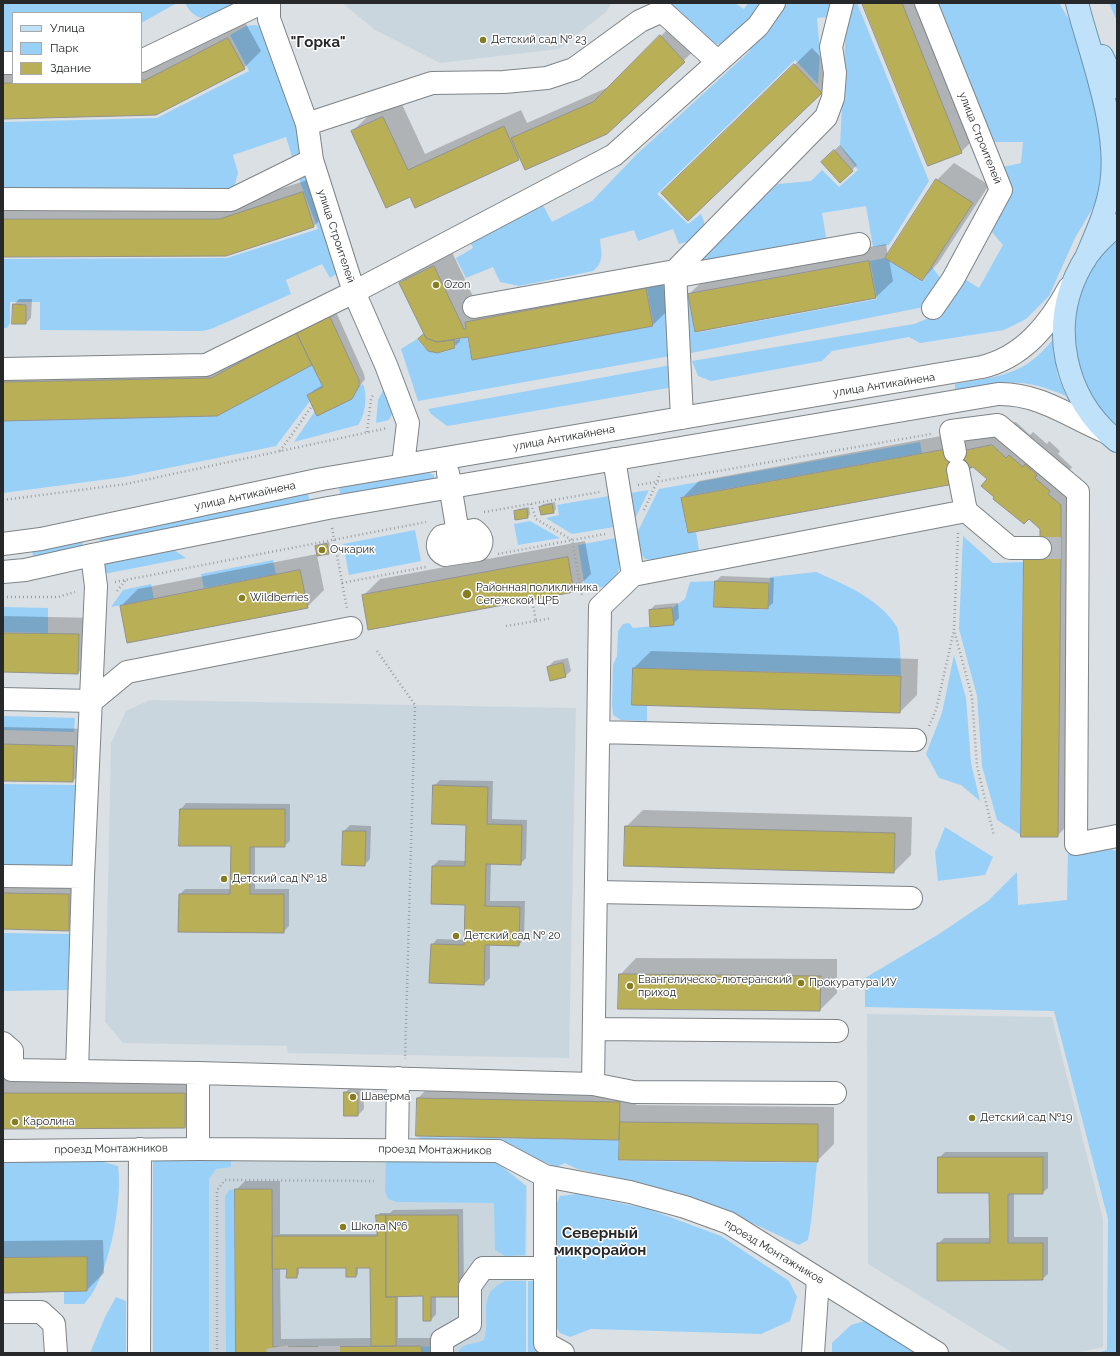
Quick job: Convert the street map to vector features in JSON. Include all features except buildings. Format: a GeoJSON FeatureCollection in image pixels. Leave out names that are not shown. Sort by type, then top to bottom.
{"type":"FeatureCollection","features":[{"type":"Feature","properties":{"kind":"main road"},"geometry":{"type":"LineString","coordinates":[[1077,3],[1117,87]]}},
{"type":"Feature","properties":{"kind":"main road"},"geometry":{"type":"LineString","coordinates":[[1077,3],[1106,107],[1113,167],[1111,186],[1105,210],[1068,296],[1065,312],[1064,345],[1071,377],[1077,392],[1095,420],[1112,436]]}},
{"type":"Feature","properties":{"kind":"main road"},"geometry":{"type":"LineString","coordinates":[[1083,263],[1101,238],[1117,225]]}},
{"type":"Feature","properties":{"kind":"street"},"geometry":{"type":"LineString","coordinates":[[3,369],[206,366],[354,292],[614,155],[758,26],[774,3]]}},
{"type":"Feature","properties":{"kind":"street"},"geometry":{"type":"LineString","coordinates":[[682,418],[675,271],[826,117],[833,98],[835,73],[832,47],[842,3]]}},
{"type":"Feature","properties":{"kind":"street","name":"улица Строителей"},"geometry":{"type":"LineString","coordinates":[[926,3],[1001,190],[953,279],[933,308]]}},
{"type":"Feature","properties":{"kind":"street"},"geometry":{"type":"LineString","coordinates":[[142,61],[262,7]]}},
{"type":"Feature","properties":{"kind":"street","name":"улица Строителей"},"geometry":{"type":"LineString","coordinates":[[262,7],[307,124],[312,160],[354,292],[386,365],[408,423],[403,465]]}},
{"type":"Feature","properties":{"kind":"street"},"geometry":{"type":"LineString","coordinates":[[307,124],[432,83],[504,82],[546,78],[567,72],[574,69],[640,21],[662,11],[718,62]]}},
{"type":"Feature","properties":{"kind":"street"},"geometry":{"type":"LineString","coordinates":[[3,199],[230,200],[312,160]]}},
{"type":"Feature","properties":{"kind":"street"},"geometry":{"type":"LineString","coordinates":[[474,307],[675,271],[684,275],[859,244]]}},
{"type":"Feature","properties":{"kind":"street","name":"улица Антикайнена"},"geometry":{"type":"LineString","coordinates":[[3,544],[41,538],[322,479],[942,375],[994,364],[1007,359],[1020,350],[1047,323],[1059,307],[1083,263]]}},
{"type":"Feature","properties":{"kind":"street"},"geometry":{"type":"LineString","coordinates":[[3,572],[25,570],[301,513],[450,486],[998,394],[1021,395],[1041,400],[1112,436]]}},
{"type":"Feature","properties":{"kind":"street"},"geometry":{"type":"LineString","coordinates":[[1059,548],[1010,548],[963,512],[957,461],[951,431],[998,425],[1078,492],[1059,548],[1076,844],[1117,836]]}},
{"type":"Feature","properties":{"kind":"street"},"geometry":{"type":"LineString","coordinates":[[446,458],[458,533]]}},
{"type":"Feature","properties":{"kind":"street"},"geometry":{"type":"LineString","coordinates":[[614,459],[633,575]]}},
{"type":"Feature","properties":{"kind":"street"},"geometry":{"type":"LineString","coordinates":[[593,1084],[600,607],[633,575],[963,512]]}},
{"type":"Feature","properties":{"kind":"street"},"geometry":{"type":"LineString","coordinates":[[77,1071],[83,877],[96,586],[92,555]]}},
{"type":"Feature","properties":{"kind":"street"},"geometry":{"type":"LineString","coordinates":[[3,699],[92,701],[127,672],[351,628]]}},
{"type":"Feature","properties":{"kind":"street"},"geometry":{"type":"LineString","coordinates":[[599,732],[921,735]]}},
{"type":"Feature","properties":{"kind":"street"},"geometry":{"type":"LineString","coordinates":[[3,876],[83,877]]}},
{"type":"Feature","properties":{"kind":"street"},"geometry":{"type":"LineString","coordinates":[[596,892],[911,898]]}},
{"type":"Feature","properties":{"kind":"street"},"geometry":{"type":"LineString","coordinates":[[594,1029],[837,1031]]}},
{"type":"Feature","properties":{"kind":"street"},"geometry":{"type":"LineString","coordinates":[[3,1044],[12,1051],[12,1070],[198,1073],[593,1084],[633,1092],[836,1093]]}},
{"type":"Feature","properties":{"kind":"street"},"geometry":{"type":"LineString","coordinates":[[198,1073],[198,1149]]}},
{"type":"Feature","properties":{"kind":"street"},"geometry":{"type":"LineString","coordinates":[[397,1149],[398,1078]]}},
{"type":"Feature","properties":{"kind":"street"},"geometry":{"type":"LineString","coordinates":[[139,1353],[140,1149]]}},
{"type":"Feature","properties":{"kind":"street","name":"проезд Монтажников"},"geometry":{"type":"LineString","coordinates":[[3,1150],[397,1149],[498,1151],[545,1176],[630,1192],[685,1207],[729,1223],[937,1353]]}},
{"type":"Feature","properties":{"kind":"street"},"geometry":{"type":"LineString","coordinates":[[545,1176],[544,1343],[563,1353]]}},
{"type":"Feature","properties":{"kind":"street"},"geometry":{"type":"LineString","coordinates":[[442,1353],[442,1340],[470,1324],[470,1286],[483,1268],[545,1268]]}},
{"type":"Feature","properties":{"kind":"street"},"geometry":{"type":"LineString","coordinates":[[813,1353],[818,1278]]}},
{"type":"Feature","properties":{"kind":"street"},"geometry":{"type":"LineString","coordinates":[[3,1312],[41,1312],[54,1324],[56,1353]]}},
{"type":"Feature","properties":{"kind":"path"},"geometry":{"type":"LineString","coordinates":[[367,432],[371,399]]}},
{"type":"Feature","properties":{"kind":"path"},"geometry":{"type":"LineString","coordinates":[[280,452],[312,406]]}},
{"type":"Feature","properties":{"kind":"path"},"geometry":{"type":"LineString","coordinates":[[3,500],[126,484],[280,452],[408,423]]}},
{"type":"Feature","properties":{"kind":"path"},"geometry":{"type":"LineString","coordinates":[[641,516],[657,482],[665,450]]}},
{"type":"Feature","properties":{"kind":"path"},"geometry":{"type":"LineString","coordinates":[[531,504],[536,519],[572,540],[583,604],[600,607]]}},
{"type":"Feature","properties":{"kind":"path"},"geometry":{"type":"LineString","coordinates":[[921,735],[936,710],[954,630],[963,512]]}},
{"type":"Feature","properties":{"kind":"path"},"geometry":{"type":"LineString","coordinates":[[332,527],[351,628]]}},
{"type":"Feature","properties":{"kind":"path"},"geometry":{"type":"LineString","coordinates":[[532,600],[536,621]]}},
{"type":"Feature","properties":{"kind":"path"},"geometry":{"type":"LineString","coordinates":[[506,626],[551,618]]}},
{"type":"Feature","properties":{"kind":"path"},"geometry":{"type":"LineString","coordinates":[[954,630],[972,697],[977,766],[994,836]]}},
{"type":"Feature","properties":{"kind":"path"},"geometry":{"type":"LineString","coordinates":[[377,651],[415,705],[407,1055],[398,1078]]}},
{"type":"Feature","properties":{"kind":"path"},"geometry":{"type":"LineString","coordinates":[[217,1353],[217,1190],[225,1180],[374,1181]]}},
{"type":"Feature","properties":{"kind":"shaded area","name":"Детский сад № 23"},"geometry":{"type":"Polygon","coordinates":[[[342,3],[612,3],[606,12],[559,49],[440,63],[375,30],[342,3]]]}},
{"type":"Feature","properties":{"kind":"shaded area"},"geometry":{"type":"Polygon","coordinates":[[[150,700],[576,708],[569,1058],[288,1053],[287,1046],[123,1043],[105,1022],[111,743],[126,711],[150,700]]]}},
{"type":"Feature","properties":{"kind":"shaded area","name":"Детский сад №19"},"geometry":{"type":"Polygon","coordinates":[[[867,1014],[1052,1017],[1103,1219],[1103,1347],[1075,1353],[1013,1353],[868,1264],[867,1014]]]}},
{"type":"Feature","properties":{"kind":"shaded area","name":"Школа №6"},"geometry":{"type":"Polygon","coordinates":[[[159,1158],[494,1159],[527,1186],[526,1353],[160,1353],[159,1158]]]}},
{"type":"Feature","properties":{"kind":"green space"},"geometry":{"type":"Polygon","coordinates":[[[3,3],[177,3],[142,22],[142,12],[12,12],[12,58],[3,58],[3,3]]]}},
{"type":"Feature","properties":{"kind":"green space"},"geometry":{"type":"Polygon","coordinates":[[[185,3],[237,3],[215,15],[202,18],[196,16],[190,11],[185,3]]]}},
{"type":"Feature","properties":{"kind":"green space"},"geometry":{"type":"Polygon","coordinates":[[[670,3],[735,3],[744,9],[748,3],[760,3],[761,9],[725,45],[710,43],[705,35],[670,3]]]}},
{"type":"Feature","properties":{"kind":"green space"},"geometry":{"type":"Polygon","coordinates":[[[787,3],[837,3],[827,17],[817,18],[820,52],[818,84],[795,60],[657,194],[688,224],[701,214],[704,221],[704,237],[679,244],[673,229],[638,241],[634,230],[600,239],[601,260],[597,268],[593,271],[519,286],[500,282],[493,267],[466,278],[456,258],[473,248],[466,233],[540,204],[544,207],[552,222],[592,201],[636,155],[749,52],[752,42],[787,3]]]}},
{"type":"Feature","properties":{"kind":"green space"},"geometry":{"type":"Polygon","coordinates":[[[847,3],[857,3],[929,181],[889,245],[873,247],[866,206],[822,213],[827,243],[692,266],[778,184],[811,181],[822,170],[839,187],[858,170],[840,146],[847,3]]]}},
{"type":"Feature","properties":{"kind":"green space"},"geometry":{"type":"Polygon","coordinates":[[[935,3],[1059,3],[1076,31],[1106,113],[1101,194],[1075,238],[1049,296],[1026,319],[1004,330],[920,343],[909,337],[832,351],[822,361],[711,381],[698,376],[692,361],[914,324],[939,314],[963,278],[979,288],[1003,245],[992,232],[1012,191],[1003,167],[1021,163],[1023,142],[991,142],[935,3]]]}},
{"type":"Feature","properties":{"kind":"green space"},"geometry":{"type":"Polygon","coordinates":[[[1109,3],[1117,3],[1117,21],[1109,3]]]}},
{"type":"Feature","properties":{"kind":"green space"},"geometry":{"type":"Polygon","coordinates":[[[255,25],[263,27],[308,149],[293,160],[286,137],[233,155],[238,173],[233,191],[3,191],[3,122],[157,118],[249,71],[230,35],[246,26],[255,25]]]}},
{"type":"Feature","properties":{"kind":"green space"},"geometry":{"type":"Polygon","coordinates":[[[312,173],[341,271],[330,278],[322,264],[286,280],[291,294],[211,329],[202,331],[40,330],[40,302],[10,302],[10,323],[7,328],[3,328],[3,259],[227,258],[318,229],[297,174],[312,173]]]}},
{"type":"Feature","properties":{"kind":"green space"},"geometry":{"type":"Polygon","coordinates":[[[1117,237],[1117,425],[1103,412],[1092,397],[1084,380],[1078,361],[1075,342],[1075,323],[1077,304],[1088,272],[1117,237]]]}},
{"type":"Feature","properties":{"kind":"green space"},"geometry":{"type":"Polygon","coordinates":[[[885,258],[922,282],[932,267],[944,283],[924,307],[691,353],[682,295],[688,294],[695,333],[877,299],[870,261],[885,258]]]}},
{"type":"Feature","properties":{"kind":"green space"},"geometry":{"type":"Polygon","coordinates":[[[645,279],[662,281],[669,309],[676,355],[418,401],[401,349],[417,339],[430,352],[438,353],[456,348],[455,341],[467,337],[472,360],[654,326],[645,279]]]}},
{"type":"Feature","properties":{"kind":"green space"},"geometry":{"type":"Polygon","coordinates":[[[1054,338],[1057,374],[1066,396],[1023,383],[999,383],[955,391],[955,384],[998,376],[1022,367],[1043,351],[1054,338]]]}},
{"type":"Feature","properties":{"kind":"green space"},"geometry":{"type":"Polygon","coordinates":[[[677,364],[674,385],[668,388],[447,426],[431,414],[428,409],[677,364]]]}},
{"type":"Feature","properties":{"kind":"green space"},"geometry":{"type":"Polygon","coordinates":[[[312,365],[323,387],[307,395],[310,401],[276,446],[124,477],[3,493],[3,421],[217,416],[312,365]]]}},
{"type":"Feature","properties":{"kind":"green space"},"geometry":{"type":"Polygon","coordinates":[[[363,384],[365,389],[365,405],[358,425],[294,442],[315,411],[352,399],[359,386],[363,384]]]}},
{"type":"Feature","properties":{"kind":"green space"},"geometry":{"type":"Polygon","coordinates":[[[385,387],[393,412],[389,420],[376,423],[378,400],[385,387]]]}},
{"type":"Feature","properties":{"kind":"green space"},"geometry":{"type":"Polygon","coordinates":[[[920,442],[922,453],[681,497],[687,533],[696,532],[699,550],[654,560],[645,559],[640,553],[636,535],[659,489],[920,442]]]}},
{"type":"Feature","properties":{"kind":"green space"},"geometry":{"type":"Polygon","coordinates":[[[427,472],[434,475],[434,480],[341,497],[339,488],[427,472]]]}},
{"type":"Feature","properties":{"kind":"green space"},"geometry":{"type":"Polygon","coordinates":[[[649,490],[634,521],[630,493],[649,490]]]}},
{"type":"Feature","properties":{"kind":"green space"},"geometry":{"type":"Polygon","coordinates":[[[308,493],[310,503],[102,542],[96,537],[308,493]]]}},
{"type":"Feature","properties":{"kind":"green space"},"geometry":{"type":"Polygon","coordinates":[[[609,496],[614,527],[572,534],[546,518],[559,515],[557,505],[609,496]]]}},
{"type":"Feature","properties":{"kind":"green space"},"geometry":{"type":"Polygon","coordinates":[[[530,521],[560,538],[518,545],[514,524],[530,521]]]}},
{"type":"Feature","properties":{"kind":"green space"},"geometry":{"type":"Polygon","coordinates":[[[415,530],[421,561],[349,575],[343,544],[415,530]]]}},
{"type":"Feature","properties":{"kind":"green space"},"geometry":{"type":"Polygon","coordinates":[[[963,536],[993,563],[1024,562],[1021,835],[997,820],[982,766],[977,696],[959,629],[963,536]]]}},
{"type":"Feature","properties":{"kind":"green space"},"geometry":{"type":"Polygon","coordinates":[[[616,538],[620,564],[617,576],[606,586],[585,588],[578,545],[616,538]]]}},
{"type":"Feature","properties":{"kind":"green space"},"geometry":{"type":"Polygon","coordinates":[[[83,541],[82,547],[34,558],[31,549],[83,541]]]}},
{"type":"Feature","properties":{"kind":"green space"},"geometry":{"type":"Polygon","coordinates":[[[171,548],[186,558],[104,574],[104,565],[107,561],[171,548]]]}},
{"type":"Feature","properties":{"kind":"green space"},"geometry":{"type":"Polygon","coordinates":[[[273,560],[276,574],[204,588],[201,574],[273,560]]]}},
{"type":"Feature","properties":{"kind":"green space"},"geometry":{"type":"Polygon","coordinates":[[[816,572],[849,587],[871,600],[890,617],[898,630],[901,675],[634,668],[632,705],[647,706],[647,721],[621,720],[613,715],[613,665],[617,656],[618,631],[623,624],[629,623],[633,628],[674,624],[672,608],[685,599],[690,582],[715,581],[714,607],[768,610],[770,577],[816,572]]]}},
{"type":"Feature","properties":{"kind":"green space"},"geometry":{"type":"Polygon","coordinates":[[[151,584],[154,599],[111,607],[123,590],[151,584]]]}},
{"type":"Feature","properties":{"kind":"green space"},"geometry":{"type":"Polygon","coordinates":[[[3,607],[48,608],[48,633],[3,632],[3,607]]]}},
{"type":"Feature","properties":{"kind":"green space"},"geometry":{"type":"Polygon","coordinates":[[[954,655],[966,698],[971,763],[980,801],[961,785],[939,778],[926,754],[942,713],[954,655]]]}},
{"type":"Feature","properties":{"kind":"green space"},"geometry":{"type":"Polygon","coordinates":[[[3,716],[75,718],[74,732],[3,730],[3,716]]]}},
{"type":"Feature","properties":{"kind":"green space"},"geometry":{"type":"Polygon","coordinates":[[[77,746],[88,746],[90,869],[3,869],[3,784],[76,785],[77,746]]]}},
{"type":"Feature","properties":{"kind":"green space"},"geometry":{"type":"Polygon","coordinates":[[[945,827],[993,857],[985,875],[938,881],[935,852],[945,827]]]}},
{"type":"Feature","properties":{"kind":"green space"},"geometry":{"type":"Polygon","coordinates":[[[1101,847],[1117,851],[1117,1353],[1097,1353],[1107,1350],[1108,1219],[1054,1011],[865,1007],[865,978],[939,934],[988,901],[1017,872],[1018,905],[1067,900],[1068,850],[1101,847]]]}},
{"type":"Feature","properties":{"kind":"green space"},"geometry":{"type":"Polygon","coordinates":[[[3,933],[72,934],[72,990],[3,991],[3,933]]]}},
{"type":"Feature","properties":{"kind":"green space"},"geometry":{"type":"Polygon","coordinates":[[[418,1137],[619,1140],[619,1161],[817,1163],[808,1240],[799,1245],[733,1214],[688,1197],[638,1182],[577,1169],[565,1163],[557,1167],[503,1146],[422,1141],[418,1137]]]}},
{"type":"Feature","properties":{"kind":"green space"},"geometry":{"type":"Polygon","coordinates":[[[156,1153],[231,1153],[231,1167],[216,1169],[209,1179],[209,1353],[153,1353],[153,1161],[156,1153]]]}},
{"type":"Feature","properties":{"kind":"green space"},"geometry":{"type":"Polygon","coordinates":[[[3,1159],[77,1159],[92,1160],[118,1166],[118,1199],[112,1239],[101,1277],[93,1293],[84,1304],[64,1304],[64,1292],[87,1291],[87,1256],[3,1258],[3,1159]]]}},
{"type":"Feature","properties":{"kind":"green space"},"geometry":{"type":"Polygon","coordinates":[[[386,1159],[493,1160],[526,1186],[525,1255],[505,1256],[495,1250],[494,1203],[397,1202],[388,1199],[385,1191],[386,1159]]]}},
{"type":"Feature","properties":{"kind":"green space"},"geometry":{"type":"Polygon","coordinates":[[[235,1189],[236,1353],[226,1353],[225,1197],[229,1190],[235,1189]]]}},
{"type":"Feature","properties":{"kind":"green space"},"geometry":{"type":"Polygon","coordinates":[[[577,1194],[648,1209],[721,1236],[789,1281],[797,1297],[790,1321],[761,1334],[591,1329],[570,1337],[560,1333],[554,1324],[555,1207],[560,1196],[577,1194]]]}},
{"type":"Feature","properties":{"kind":"green space"},"geometry":{"type":"Polygon","coordinates":[[[505,1281],[526,1281],[526,1353],[458,1353],[465,1345],[484,1340],[486,1331],[487,1299],[496,1287],[505,1281]]]}},
{"type":"Feature","properties":{"kind":"green space"},"geometry":{"type":"Polygon","coordinates":[[[528,1281],[537,1281],[536,1352],[538,1353],[528,1353],[528,1281]]]}},
{"type":"Feature","properties":{"kind":"green space"},"geometry":{"type":"Polygon","coordinates":[[[116,1297],[126,1301],[126,1351],[124,1353],[90,1353],[105,1317],[116,1297]]]}},
{"type":"Feature","properties":{"kind":"green space"},"geometry":{"type":"Polygon","coordinates":[[[868,1320],[922,1353],[832,1353],[832,1343],[851,1325],[868,1320]]]}},
{"type":"Feature","properties":{"kind":"green space"},"geometry":{"type":"Polygon","coordinates":[[[422,1346],[431,1347],[433,1353],[422,1353],[422,1346]]]}},
{"type":"Feature","properties":{"kind":"tunnel"},"geometry":{"type":"LineString","coordinates":[[1040,548],[1061,548]]}},
{"type":"Feature","properties":{"kind":"tunnel"},"geometry":{"type":"LineString","coordinates":[[329,1346],[329,1353]]}},
{"type":"Feature","properties":{"kind":"tunnel"},"geometry":{"type":"LineString","coordinates":[[277,1347],[278,1353]]}},
{"type":"Feature","properties":{"kind":"tunnel"},"geometry":{"type":"LineString","coordinates":[[294,1347],[294,1353]]}},
{"type":"Feature","properties":{"kind":"tunnel"},"geometry":{"type":"LineString","coordinates":[[312,1347],[312,1353]]}},
{"type":"Feature","properties":{"kind":"place","name":"Детский сад № 23"},"geometry":{"type":"Point","coordinates":[483,40]}},
{"type":"Feature","properties":{"kind":"place","name":"Ozon"},"geometry":{"type":"Point","coordinates":[436,285]}},
{"type":"Feature","properties":{"kind":"place","name":"Очкарик"},"geometry":{"type":"Point","coordinates":[322,550]}},
{"type":"Feature","properties":{"kind":"place","name":"Районная поликлиника Сегежской ЦРБ"},"geometry":{"type":"Point","coordinates":[467,594]}},
{"type":"Feature","properties":{"kind":"place","name":"Wildberries"},"geometry":{"type":"Point","coordinates":[242,598]}},
{"type":"Feature","properties":{"kind":"place","name":"Детский сад № 18"},"geometry":{"type":"Point","coordinates":[224,879]}},
{"type":"Feature","properties":{"kind":"place","name":"Детский сад № 20"},"geometry":{"type":"Point","coordinates":[456,936]}},
{"type":"Feature","properties":{"kind":"place","name":"Прокуратура ИУ"},"geometry":{"type":"Point","coordinates":[801,983]}},
{"type":"Feature","properties":{"kind":"place","name":"Евангелическо-лютеранский приход"},"geometry":{"type":"Point","coordinates":[630,986]}},
{"type":"Feature","properties":{"kind":"place","name":"Шаверма"},"geometry":{"type":"Point","coordinates":[353,1097]}},
{"type":"Feature","properties":{"kind":"place","name":"Детский сад №19"},"geometry":{"type":"Point","coordinates":[972,1118]}},
{"type":"Feature","properties":{"kind":"place","name":"Каролина"},"geometry":{"type":"Point","coordinates":[15,1122]}},
{"type":"Feature","properties":{"kind":"place","name":"Школа №6"},"geometry":{"type":"Point","coordinates":[343,1227]}},
{"type":"Feature","properties":{"kind":"district","name":"\"Горка\""},"geometry":{"type":"Point","coordinates":[318,42]}},
{"type":"Feature","properties":{"kind":"district","name":"Северный микрорайон"},"geometry":{"type":"Point","coordinates":[600,1242]}}]}
